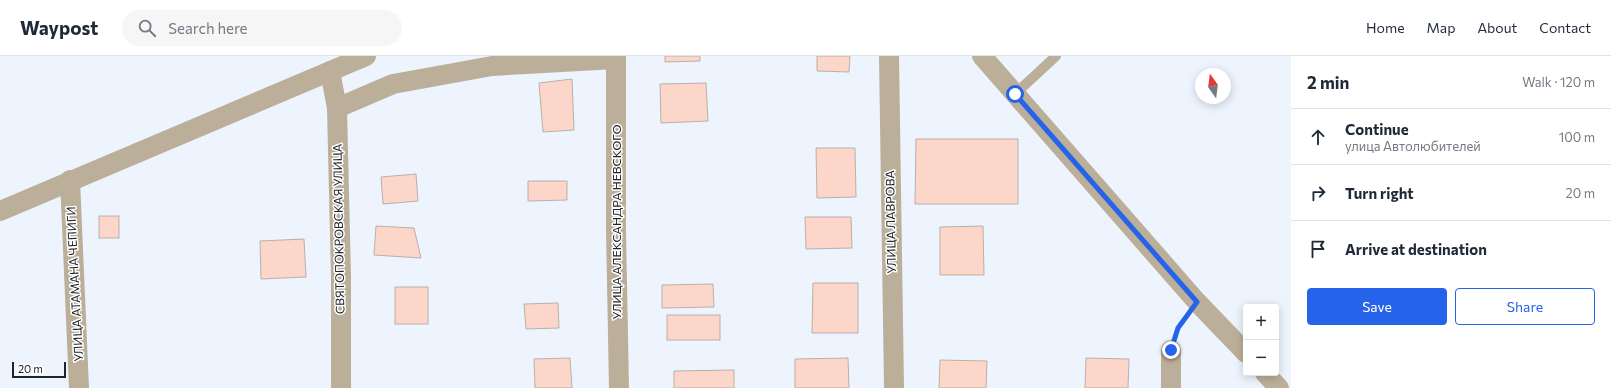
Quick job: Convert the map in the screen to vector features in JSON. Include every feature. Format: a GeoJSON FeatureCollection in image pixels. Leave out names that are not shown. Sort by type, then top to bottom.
{"type":"FeatureCollection","features":[{"type":"Feature","properties":{"kind":"street"},"geometry":{"type":"LineString","coordinates":[[0,211],[70,180],[366,56]]}},
{"type":"Feature","properties":{"kind":"street","name":"УЛИЦА ЛАВРОВА"},"geometry":{"type":"LineString","coordinates":[[889,56],[894,388]]}},
{"type":"Feature","properties":{"kind":"street"},"geometry":{"type":"LineString","coordinates":[[982,56],[1197,302],[1243,350]]}},
{"type":"Feature","properties":{"kind":"street"},"geometry":{"type":"LineString","coordinates":[[337,108],[393,84],[492,66],[616,58]]}},
{"type":"Feature","properties":{"kind":"street","name":"УЛИЦА АЛЕКСАНДРА НЕВСКОГО"},"geometry":{"type":"LineString","coordinates":[[616,58],[618,388]]}},
{"type":"Feature","properties":{"kind":"street","name":"СВЯТОПОКРОВСКАЯ УЛИЦА"},"geometry":{"type":"LineString","coordinates":[[330,71],[337,108],[341,277],[341,388]]}},
{"type":"Feature","properties":{"kind":"street","name":"УЛИЦА АТАМАНА ЧЕПИГИ"},"geometry":{"type":"LineString","coordinates":[[70,180],[79,388]]}},
{"type":"Feature","properties":{"kind":"street"},"geometry":{"type":"LineString","coordinates":[[1171,350],[1171,388]]}},
{"type":"Feature","properties":{"kind":"street"},"geometry":{"type":"LineString","coordinates":[[1268,376],[1279,388]]}},
{"type":"Feature","properties":{"kind":"lane"},"geometry":{"type":"LineString","coordinates":[[1015,94],[1056,56]]}},
{"type":"Feature","properties":{"kind":"path"},"geometry":{"type":"LineString","coordinates":[[1171,350],[1178,328],[1197,302]]}},
{"type":"Feature","properties":{"kind":"building"},"geometry":{"type":"Polygon","coordinates":[[[665,56],[700,56],[700,61],[665,62],[665,56]]]}},
{"type":"Feature","properties":{"kind":"building"},"geometry":{"type":"Polygon","coordinates":[[[817,56],[850,56],[849,72],[817,71],[817,56]]]}},
{"type":"Feature","properties":{"kind":"building"},"geometry":{"type":"Polygon","coordinates":[[[572,79],[574,130],[543,132],[539,83],[572,79]]]}},
{"type":"Feature","properties":{"kind":"building"},"geometry":{"type":"Polygon","coordinates":[[[706,83],[708,121],[661,123],[660,84],[706,83]]]}},
{"type":"Feature","properties":{"kind":"building"},"geometry":{"type":"Polygon","coordinates":[[[916,139],[1018,139],[1018,204],[915,204],[916,139]]]}},
{"type":"Feature","properties":{"kind":"building"},"geometry":{"type":"Polygon","coordinates":[[[816,148],[855,148],[856,197],[817,198],[816,148]]]}},
{"type":"Feature","properties":{"kind":"building"},"geometry":{"type":"Polygon","coordinates":[[[416,174],[418,201],[383,204],[381,177],[416,174]]]}},
{"type":"Feature","properties":{"kind":"building"},"geometry":{"type":"Polygon","coordinates":[[[528,181],[567,181],[567,200],[528,201],[528,181]]]}},
{"type":"Feature","properties":{"kind":"building"},"geometry":{"type":"Polygon","coordinates":[[[99,216],[119,216],[119,238],[99,238],[99,216]]]}},
{"type":"Feature","properties":{"kind":"building"},"geometry":{"type":"Polygon","coordinates":[[[805,217],[851,217],[852,248],[806,249],[805,217]]]}},
{"type":"Feature","properties":{"kind":"building"},"geometry":{"type":"Polygon","coordinates":[[[376,226],[414,228],[421,258],[374,255],[376,226]]]}},
{"type":"Feature","properties":{"kind":"building"},"geometry":{"type":"Polygon","coordinates":[[[983,226],[984,275],[940,275],[940,227],[983,226]]]}},
{"type":"Feature","properties":{"kind":"building"},"geometry":{"type":"Polygon","coordinates":[[[304,239],[306,277],[261,279],[260,241],[304,239]]]}},
{"type":"Feature","properties":{"kind":"building"},"geometry":{"type":"Polygon","coordinates":[[[813,283],[858,283],[858,333],[812,333],[813,283]]]}},
{"type":"Feature","properties":{"kind":"building"},"geometry":{"type":"Polygon","coordinates":[[[713,284],[714,307],[662,308],[662,285],[713,284]]]}},
{"type":"Feature","properties":{"kind":"building"},"geometry":{"type":"Polygon","coordinates":[[[395,287],[428,287],[428,324],[395,324],[395,287]]]}},
{"type":"Feature","properties":{"kind":"building"},"geometry":{"type":"Polygon","coordinates":[[[558,303],[559,328],[526,329],[524,304],[558,303]]]}},
{"type":"Feature","properties":{"kind":"building"},"geometry":{"type":"Polygon","coordinates":[[[667,315],[720,315],[720,340],[667,340],[667,315]]]}},
{"type":"Feature","properties":{"kind":"building"},"geometry":{"type":"Polygon","coordinates":[[[570,358],[572,388],[535,388],[534,359],[570,358]]]}},
{"type":"Feature","properties":{"kind":"building"},"geometry":{"type":"Polygon","coordinates":[[[848,358],[849,388],[795,388],[795,359],[848,358]]]}},
{"type":"Feature","properties":{"kind":"building"},"geometry":{"type":"Polygon","coordinates":[[[1086,358],[1129,359],[1128,388],[1085,388],[1086,358]]]}},
{"type":"Feature","properties":{"kind":"building"},"geometry":{"type":"Polygon","coordinates":[[[940,360],[987,361],[986,388],[939,388],[940,360]]]}},
{"type":"Feature","properties":{"kind":"building"},"geometry":{"type":"Polygon","coordinates":[[[734,370],[734,388],[674,388],[674,371],[734,370]]]}},
{"type":"Feature","properties":{"kind":"route"},"geometry":{"type":"LineString","coordinates":[[1015,94],[1141,236],[1197,302],[1190,309],[1178,328],[1171,350]]}}]}
